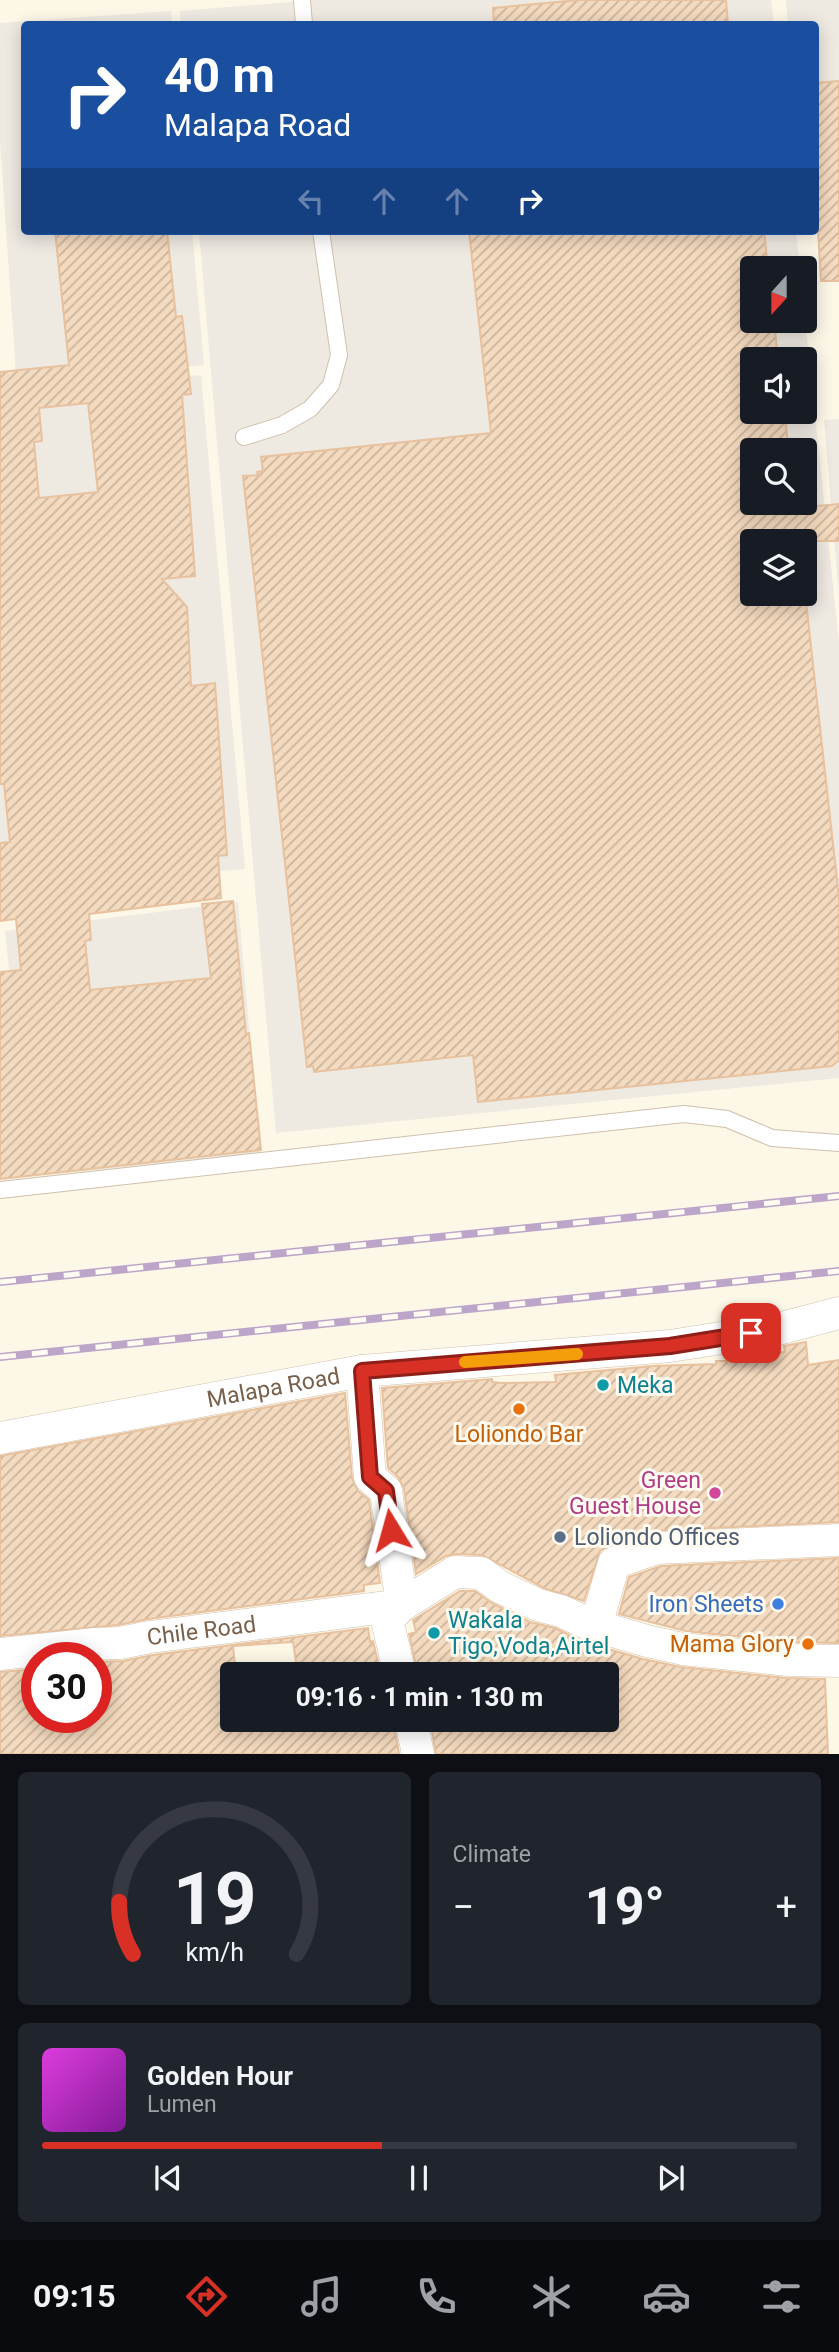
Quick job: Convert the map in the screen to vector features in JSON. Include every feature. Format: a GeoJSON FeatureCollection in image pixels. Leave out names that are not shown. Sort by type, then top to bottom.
{"type":"FeatureCollection","features":[{"type":"Feature","properties":{"kind":"street","name":"Malapa Road"},"geometry":{"type":"LineString","coordinates":[[0,1438],[362,1371],[670,1346],[779,1329],[839,1313]]}},
{"type":"Feature","properties":{"kind":"street"},"geometry":{"type":"LineString","coordinates":[[362,1371],[370,1477],[386,1491],[402,1605],[387,1620],[397,1662]]}},
{"type":"Feature","properties":{"kind":"street"},"geometry":{"type":"LineString","coordinates":[[589,1624],[600,1612],[614,1563],[643,1552],[657,1548],[839,1540]]}},
{"type":"Feature","properties":{"kind":"street","name":"Chile Road"},"geometry":{"type":"LineString","coordinates":[[0,1654],[120,1643],[402,1605],[456,1572],[481,1573],[500,1587],[538,1605],[561,1611],[589,1624],[683,1649],[789,1660],[839,1661]]}},
{"type":"Feature","properties":{"kind":"street"},"geometry":{"type":"LineString","coordinates":[[413,1732],[418,1754]]}},
{"type":"Feature","properties":{"kind":"lane"},"geometry":{"type":"LineString","coordinates":[[302,0],[304,21]]}},
{"type":"Feature","properties":{"kind":"lane"},"geometry":{"type":"LineString","coordinates":[[244,437],[282,425],[310,409],[331,385],[339,355],[322,235]]}},
{"type":"Feature","properties":{"kind":"lane"},"geometry":{"type":"LineString","coordinates":[[0,1190],[684,1114],[727,1119],[772,1138],[839,1143]]}},
{"type":"Feature","properties":{"kind":"shaded area"},"geometry":{"type":"Polygon","coordinates":[[[316,0],[771,0],[774,21],[181,21],[180,11],[316,0]]]}},
{"type":"Feature","properties":{"kind":"shaded area"},"geometry":{"type":"Polygon","coordinates":[[[786,0],[839,0],[839,218],[819,221],[819,21],[788,21],[786,0]]]}},
{"type":"Feature","properties":{"kind":"shaded area"},"geometry":{"type":"Polygon","coordinates":[[[171,11],[172,21],[28,21],[171,11]]]}},
{"type":"Feature","properties":{"kind":"shaded area"},"geometry":{"type":"Polygon","coordinates":[[[21,22],[21,235],[192,235],[204,365],[17,388],[0,143],[0,23],[21,22]]]}},
{"type":"Feature","properties":{"kind":"shaded area"},"geometry":{"type":"Polygon","coordinates":[[[199,235],[796,235],[799,256],[740,256],[740,333],[806,333],[808,347],[740,347],[740,424],[816,424],[839,643],[839,1078],[276,1133],[199,235]]]}},
{"type":"Feature","properties":{"kind":"shaded area"},"geometry":{"type":"Polygon","coordinates":[[[0,375],[2,391],[201,375],[245,869],[0,889],[0,375]]]}},
{"type":"Feature","properties":{"kind":"shaded area"},"geometry":{"type":"Polygon","coordinates":[[[839,419],[839,597],[824,420],[839,419]]]}},
{"type":"Feature","properties":{"kind":"shaded area"},"geometry":{"type":"Polygon","coordinates":[[[238,902],[260,1154],[31,1176],[5,931],[238,902]]]}},
{"type":"Feature","properties":{"kind":"building"},"geometry":{"type":"Polygon","coordinates":[[[579,0],[726,0],[728,21],[494,21],[493,8],[579,0]]]}},
{"type":"Feature","properties":{"kind":"building"},"geometry":{"type":"Polygon","coordinates":[[[839,81],[839,281],[821,281],[818,235],[819,83],[839,81]]]}},
{"type":"Feature","properties":{"kind":"building"},"geometry":{"type":"Polygon","coordinates":[[[55,235],[167,235],[176,317],[182,316],[191,394],[182,395],[195,576],[162,579],[187,607],[191,686],[215,683],[227,855],[218,856],[221,898],[89,914],[91,940],[85,941],[90,990],[211,978],[202,904],[233,901],[261,1150],[0,1179],[0,972],[21,970],[16,919],[0,921],[0,843],[10,842],[4,784],[0,784],[0,372],[69,365],[55,235]],[[88,403],[39,408],[42,441],[34,442],[39,498],[98,492],[88,403]]]}},
{"type":"Feature","properties":{"kind":"building"},"geometry":{"type":"Polygon","coordinates":[[[469,235],[764,235],[767,256],[740,256],[740,333],[775,333],[777,347],[740,347],[740,424],[786,424],[787,438],[740,438],[740,515],[817,515],[817,506],[839,504],[839,541],[817,541],[817,529],[740,529],[740,606],[806,606],[839,898],[839,1060],[832,1066],[478,1102],[473,1055],[314,1072],[313,1066],[307,1067],[243,476],[258,475],[257,472],[263,471],[261,457],[491,433],[469,235]]]}},
{"type":"Feature","properties":{"kind":"building"},"geometry":{"type":"Polygon","coordinates":[[[806,1342],[808,1365],[839,1360],[839,1522],[651,1531],[600,1551],[584,1601],[544,1588],[482,1555],[446,1556],[416,1574],[404,1488],[398,1477],[388,1468],[382,1388],[492,1379],[492,1382],[502,1383],[556,1382],[555,1375],[653,1366],[716,1364],[716,1361],[730,1361],[730,1357],[785,1352],[784,1346],[806,1342]]]}},
{"type":"Feature","properties":{"kind":"building"},"geometry":{"type":"Polygon","coordinates":[[[345,1393],[352,1478],[358,1491],[369,1500],[380,1583],[364,1585],[364,1591],[118,1625],[0,1636],[0,1456],[345,1393]]]}},
{"type":"Feature","properties":{"kind":"building"},"geometry":{"type":"Polygon","coordinates":[[[839,1558],[839,1643],[789,1642],[686,1631],[619,1614],[629,1577],[661,1566],[839,1558]]]}},
{"type":"Feature","properties":{"kind":"building"},"geometry":{"type":"Polygon","coordinates":[[[460,1591],[475,1591],[492,1603],[530,1622],[555,1628],[584,1642],[643,1659],[681,1667],[786,1678],[825,1679],[828,1754],[436,1754],[432,1732],[619,1732],[619,1662],[415,1662],[409,1634],[416,1632],[413,1620],[460,1591]]]}},
{"type":"Feature","properties":{"kind":"building"},"geometry":{"type":"Polygon","coordinates":[[[368,1628],[378,1662],[296,1662],[293,1642],[233,1646],[235,1662],[220,1662],[220,1732],[395,1732],[399,1754],[0,1754],[0,1672],[21,1670],[21,1733],[112,1733],[112,1661],[368,1628]]]}},
{"type":"Feature","properties":{"kind":"railway"},"geometry":{"type":"LineString","coordinates":[[0,1282],[839,1196]]}},
{"type":"Feature","properties":{"kind":"railway"},"geometry":{"type":"LineString","coordinates":[[0,1357],[839,1271]]}},
{"type":"Feature","properties":{"kind":"slow traffic"},"geometry":{"type":"LineString","coordinates":[[465,1362],[577,1354]]}},
{"type":"Feature","properties":{"kind":"place","name":"Meka"},"geometry":{"type":"Point","coordinates":[603,1385]}},
{"type":"Feature","properties":{"kind":"place","name":"Loliondo Bar"},"geometry":{"type":"Point","coordinates":[519,1409]}},
{"type":"Feature","properties":{"kind":"place","name":"Green Guest House"},"geometry":{"type":"Point","coordinates":[715,1493]}},
{"type":"Feature","properties":{"kind":"place","name":"Loliondo Offices"},"geometry":{"type":"Point","coordinates":[560,1537]}},
{"type":"Feature","properties":{"kind":"place","name":"Iron Sheets"},"geometry":{"type":"Point","coordinates":[778,1604]}},
{"type":"Feature","properties":{"kind":"place","name":"Wakala Tigo,Voda,Airtel"},"geometry":{"type":"Point","coordinates":[434,1633]}},
{"type":"Feature","properties":{"kind":"place","name":"Mama Glory"},"geometry":{"type":"Point","coordinates":[808,1644]}},
{"type":"Feature","properties":{"kind":"route"},"geometry":{"type":"LineString","coordinates":[[391,1530],[386,1491],[370,1477],[362,1371],[670,1346],[751,1333]]}}]}
